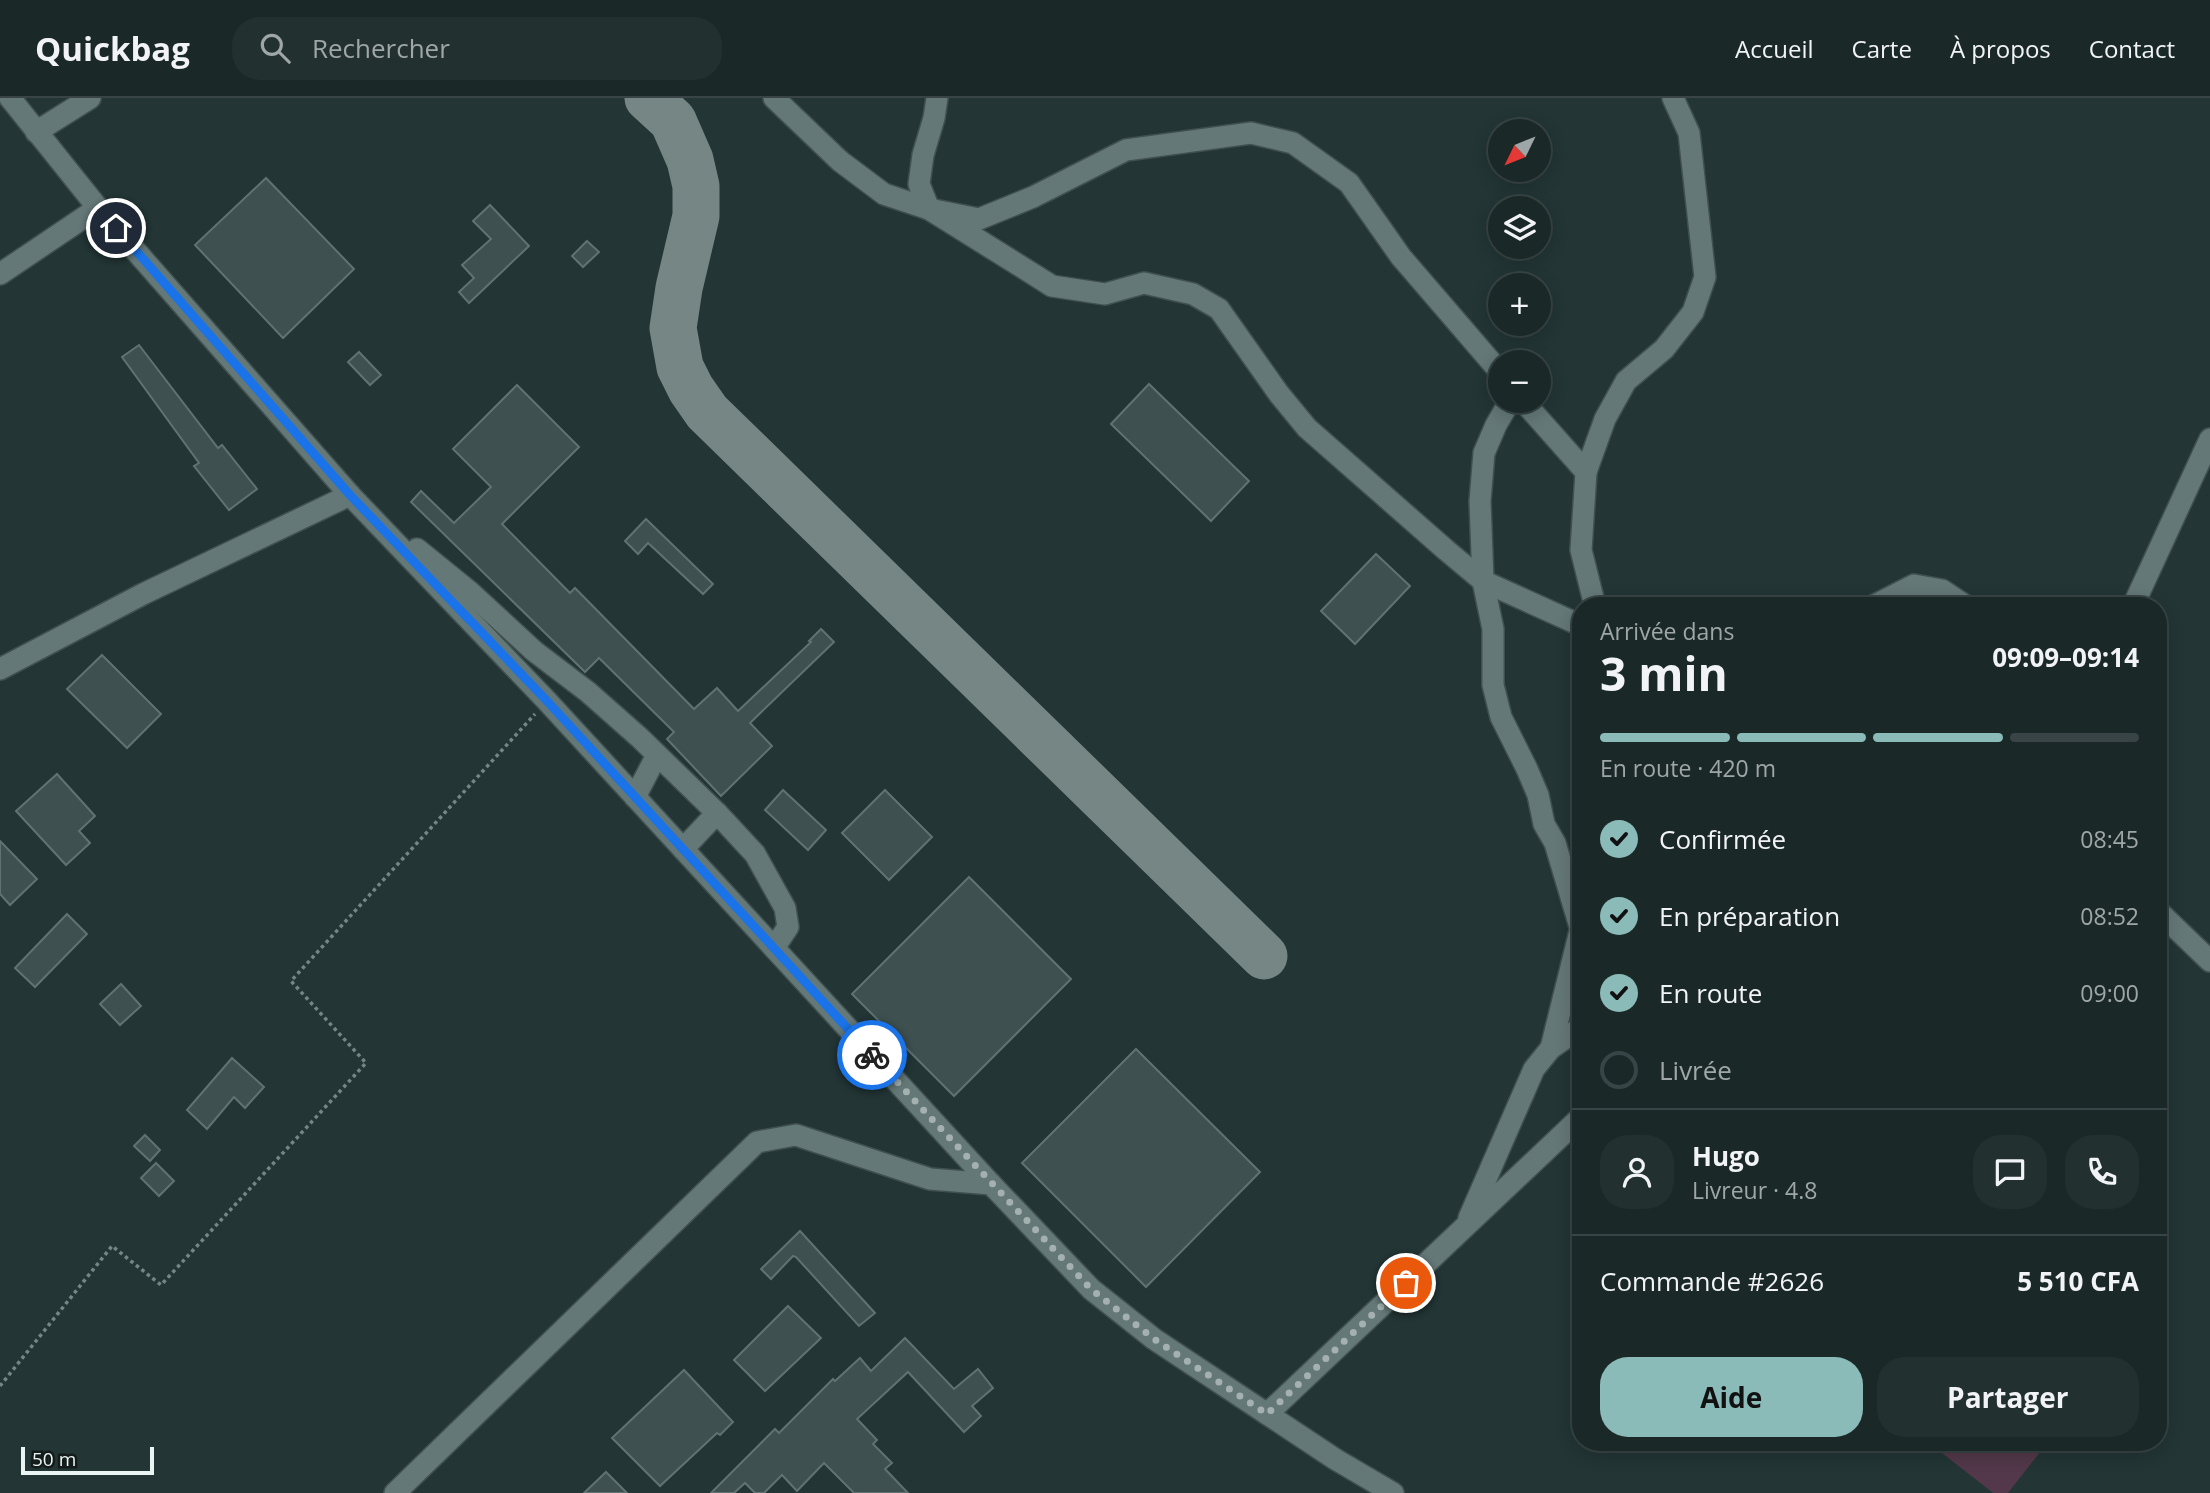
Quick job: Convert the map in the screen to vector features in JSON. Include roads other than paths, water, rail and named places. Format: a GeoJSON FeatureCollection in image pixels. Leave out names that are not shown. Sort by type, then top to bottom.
{"type":"FeatureCollection","features":[{"type":"Feature","properties":{"kind":"lane"},"geometry":{"type":"LineString","coordinates":[[10,98],[98,208],[350,495],[547,701],[990,1184],[1099,1296],[1154,1339],[1335,1459],[1393,1493]]}},
{"type":"Feature","properties":{"kind":"lane"},"geometry":{"type":"LineString","coordinates":[[36,132],[90,98]]}},
{"type":"Feature","properties":{"kind":"lane"},"geometry":{"type":"LineString","coordinates":[[776,98],[784,101],[803,98]]}},
{"type":"Feature","properties":{"kind":"lane"},"geometry":{"type":"LineString","coordinates":[[776,98],[841,161],[884,194],[929,209],[979,219],[1033,197],[1126,150],[1251,133],[1293,143],[1349,183],[1401,257],[1488,358]]}},
{"type":"Feature","properties":{"kind":"lane"},"geometry":{"type":"LineString","coordinates":[[937,98],[919,184],[929,209],[1052,286],[1105,294],[1143,283],[1193,295],[1219,309],[1279,394],[1307,428],[1483,581],[1572,621]]}},
{"type":"Feature","properties":{"kind":"lane"},"geometry":{"type":"LineString","coordinates":[[1593,597],[1581,550],[1586,472],[1605,419],[1626,381],[1664,349],[1693,312],[1705,277],[1689,133],[1673,98]]}},
{"type":"Feature","properties":{"kind":"lane"},"geometry":{"type":"LineString","coordinates":[[0,274],[98,208]]}},
{"type":"Feature","properties":{"kind":"lane"},"geometry":{"type":"LineString","coordinates":[[1503,413],[1485,453],[1480,501],[1483,581],[1493,629],[1493,685],[1501,717],[1538,796],[1544,824],[1555,843],[1572,901]]}},
{"type":"Feature","properties":{"kind":"lane"},"geometry":{"type":"LineString","coordinates":[[1534,413],[1586,472]]}},
{"type":"Feature","properties":{"kind":"lane"},"geometry":{"type":"LineString","coordinates":[[2137,597],[2210,439]]}},
{"type":"Feature","properties":{"kind":"lane"},"geometry":{"type":"LineString","coordinates":[[0,669],[142,594],[350,495]]}},
{"type":"Feature","properties":{"kind":"lane"},"geometry":{"type":"LineString","coordinates":[[350,495],[470,592],[534,651],[588,692],[717,813],[755,854],[785,908],[789,928],[774,948]]}},
{"type":"Feature","properties":{"kind":"lane"},"geometry":{"type":"LineString","coordinates":[[1891,597],[1914,585],[1941,590],[1952,597]]}},
{"type":"Feature","properties":{"kind":"lane"},"geometry":{"type":"LineString","coordinates":[[635,797],[657,755]]}},
{"type":"Feature","properties":{"kind":"lane"},"geometry":{"type":"LineString","coordinates":[[683,849],[717,813]]}},
{"type":"Feature","properties":{"kind":"lane"},"geometry":{"type":"LineString","coordinates":[[2167,920],[2210,961]]}},
{"type":"Feature","properties":{"kind":"lane"},"geometry":{"type":"LineString","coordinates":[[1551,1048],[1572,962]]}},
{"type":"Feature","properties":{"kind":"lane"},"geometry":{"type":"LineString","coordinates":[[1466,1226],[1534,1069],[1551,1048],[1572,1034]]}},
{"type":"Feature","properties":{"kind":"lane"},"geometry":{"type":"LineString","coordinates":[[1267,1414],[1572,1126]]}},
{"type":"Feature","properties":{"kind":"lane"},"geometry":{"type":"LineString","coordinates":[[395,1493],[757,1142],[796,1135],[930,1179],[990,1184]]}}]}
